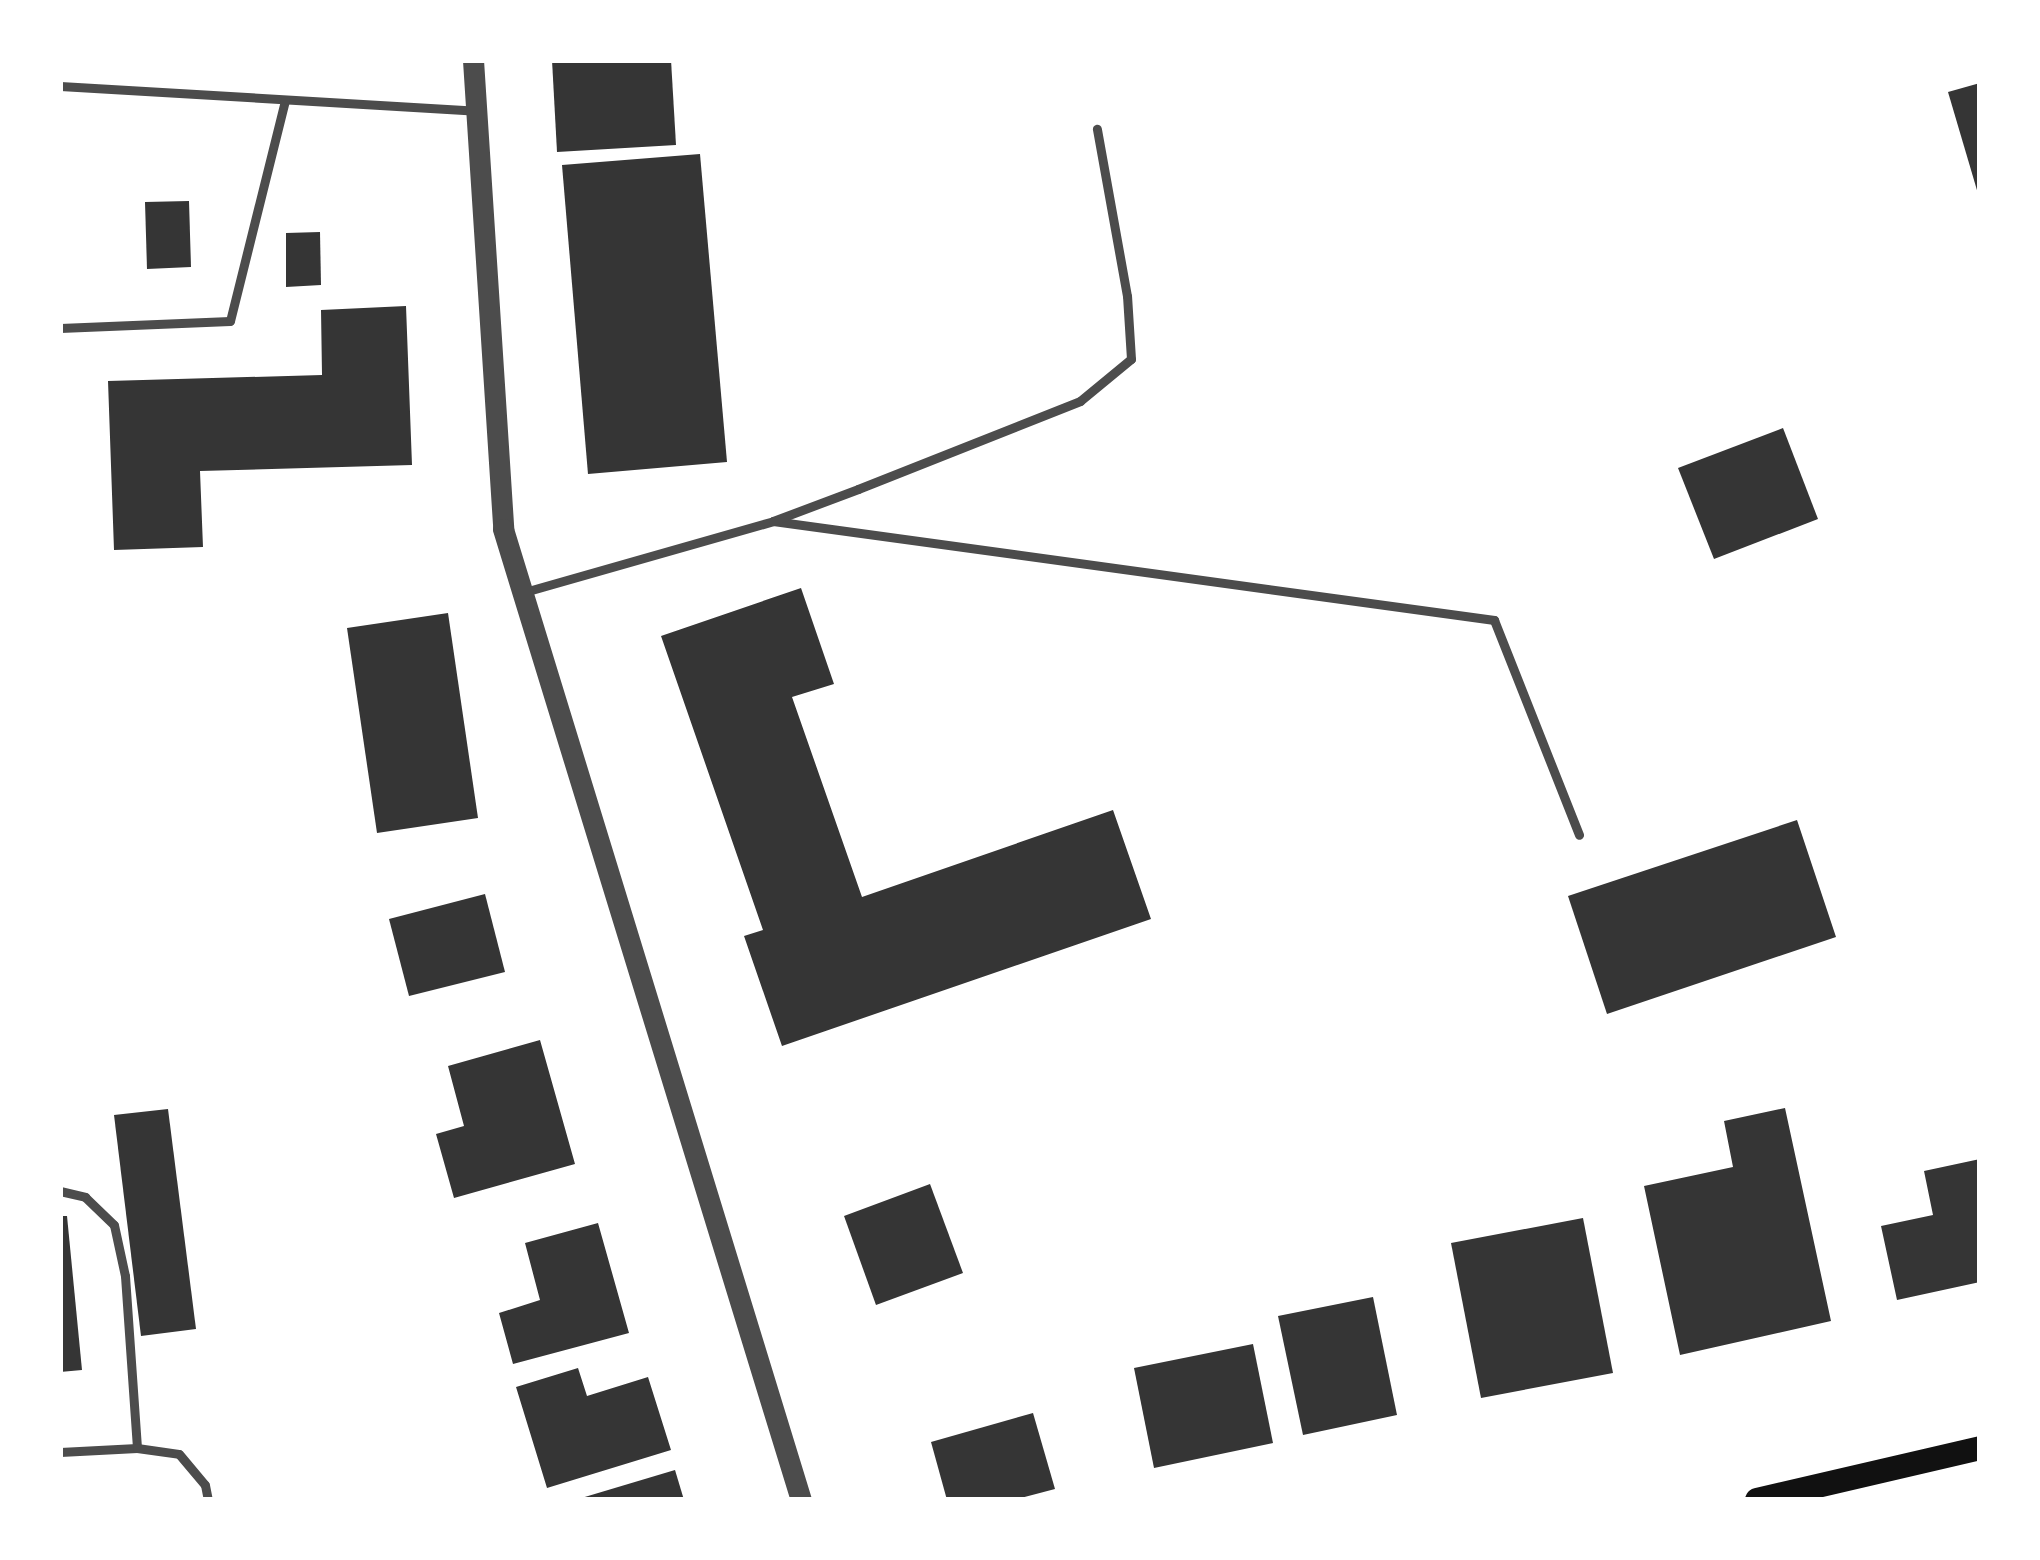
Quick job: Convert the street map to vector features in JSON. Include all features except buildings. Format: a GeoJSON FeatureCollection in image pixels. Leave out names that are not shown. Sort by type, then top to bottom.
{"type":"FeatureCollection","features":[{"type":"Feature","properties":{"kind":"main road"},"geometry":{"type":"LineString","coordinates":[[1757,1500],[1980,1448]]}},
{"type":"Feature","properties":{"kind":"street"},"geometry":{"type":"LineString","coordinates":[[472,60],[502,529],[801,1500]]}},
{"type":"Feature","properties":{"kind":"lane"},"geometry":{"type":"LineString","coordinates":[[60,86],[476,111]]}},
{"type":"Feature","properties":{"kind":"lane"},"geometry":{"type":"LineString","coordinates":[[60,328],[230,321],[285,101]]}},
{"type":"Feature","properties":{"kind":"lane"},"geometry":{"type":"LineString","coordinates":[[521,593],[773,521],[1080,400],[1131,359],[1126,296],[1096,129]]}},
{"type":"Feature","properties":{"kind":"lane"},"geometry":{"type":"LineString","coordinates":[[773,521],[1494,620],[1579,835]]}},
{"type":"Feature","properties":{"kind":"lane"},"geometry":{"type":"LineString","coordinates":[[60,1191],[85,1197],[113,1225],[125,1276],[137,1448]]}},
{"type":"Feature","properties":{"kind":"lane"},"geometry":{"type":"LineString","coordinates":[[60,1452],[137,1448],[179,1454],[205,1485],[208,1500]]}}]}
